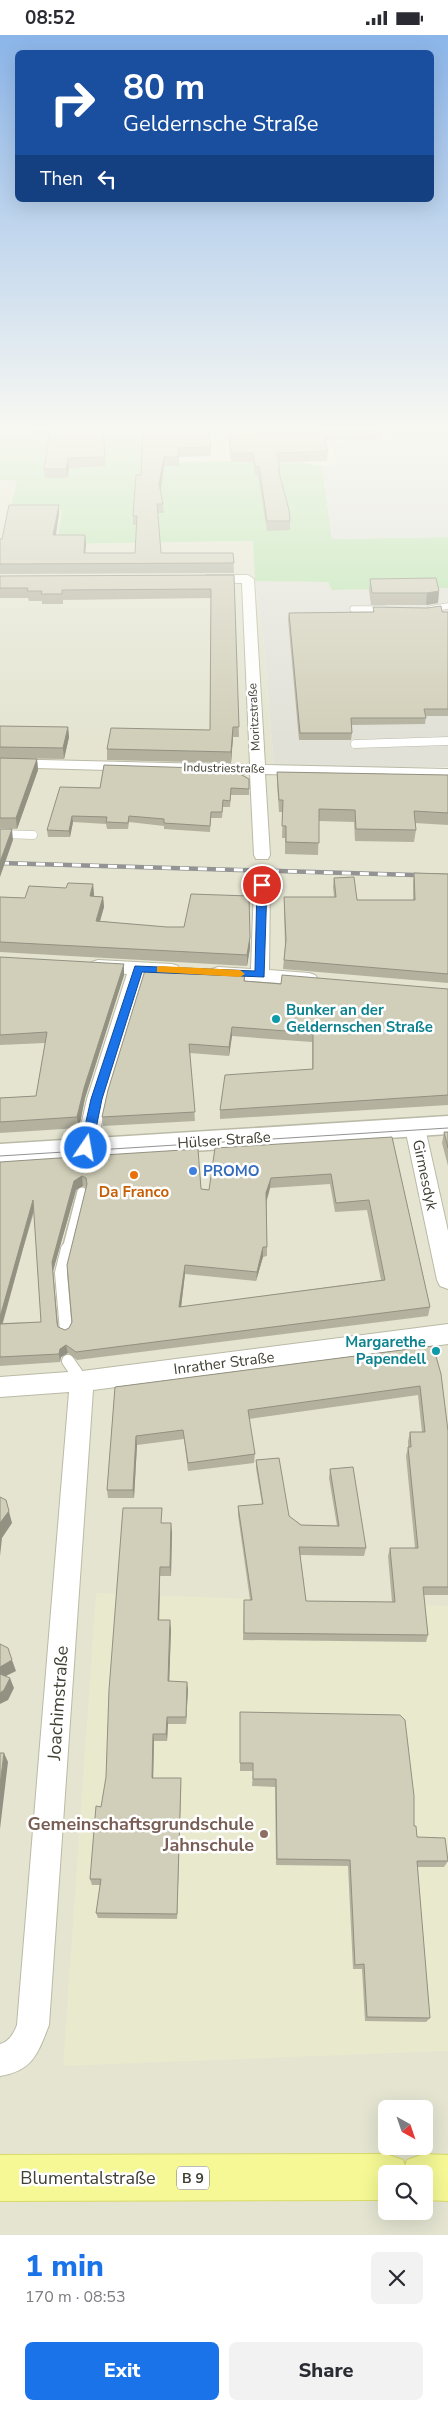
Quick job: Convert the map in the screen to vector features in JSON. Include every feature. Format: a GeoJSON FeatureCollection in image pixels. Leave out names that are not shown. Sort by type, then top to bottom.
{"type":"FeatureCollection","features":[{"type":"Feature","properties":{"kind":"main road","name":"Blumentalstraße"},"geometry":{"type":"LineString","coordinates":[[0,2178],[378,2177]]}},
{"type":"Feature","properties":{"kind":"main road"},"geometry":{"type":"LineString","coordinates":[[433,2177],[448,2178]]}},
{"type":"Feature","properties":{"kind":"street","name":"Moritzstraße"},"geometry":{"type":"LineString","coordinates":[[198,579],[248,579],[262,855]]}},
{"type":"Feature","properties":{"kind":"street","name":"Industriestraße"},"geometry":{"type":"LineString","coordinates":[[0,763],[448,774]]}},
{"type":"Feature","properties":{"kind":"street"},"geometry":{"type":"LineString","coordinates":[[260,975],[262,885]]}},
{"type":"Feature","properties":{"kind":"street"},"geometry":{"type":"LineString","coordinates":[[79,965],[185,971]]}},
{"type":"Feature","properties":{"kind":"street"},"geometry":{"type":"LineString","coordinates":[[85,1153],[97,1099],[138,968]]}},
{"type":"Feature","properties":{"kind":"street"},"geometry":{"type":"LineString","coordinates":[[204,972],[329,981]]}},
{"type":"Feature","properties":{"kind":"street","name":"Hülser Straße"},"geometry":{"type":"LineString","coordinates":[[0,1153],[85,1153],[448,1125]]}},
{"type":"Feature","properties":{"kind":"street","name":"Girmesdyk"},"geometry":{"type":"LineString","coordinates":[[415,1128],[448,1280]]}},
{"type":"Feature","properties":{"kind":"street","name":"Inrather Straße"},"geometry":{"type":"LineString","coordinates":[[0,1387],[75,1371],[448,1335]]}},
{"type":"Feature","properties":{"kind":"street","name":"Joachimstraße"},"geometry":{"type":"LineString","coordinates":[[0,2060],[9,2060],[24,2048],[33,2025],[75,1371]]}},
{"type":"Feature","properties":{"kind":"lane"},"geometry":{"type":"LineString","coordinates":[[426,610],[448,606]]}},
{"type":"Feature","properties":{"kind":"lane"},"geometry":{"type":"LineString","coordinates":[[353,609],[390,609]]}},
{"type":"Feature","properties":{"kind":"lane"},"geometry":{"type":"LineString","coordinates":[[355,744],[448,741]]}},
{"type":"Feature","properties":{"kind":"lane"},"geometry":{"type":"LineString","coordinates":[[0,833],[33,835]]}},
{"type":"Feature","properties":{"kind":"lane"},"geometry":{"type":"LineString","coordinates":[[66,1331],[61,1273],[82,1192]]}},
{"type":"Feature","properties":{"kind":"shaded area"},"geometry":{"type":"Polygon","coordinates":[[[0,532],[59,532],[58,544],[254,541],[255,582],[264,644],[274,767],[448,776],[448,2235],[0,2235],[0,532]]]}},
{"type":"Feature","properties":{"kind":"shaded area"},"geometry":{"type":"Polygon","coordinates":[[[331,532],[448,532],[448,537],[332,539],[331,532]]]}},
{"type":"Feature","properties":{"kind":"shaded area"},"geometry":{"type":"Polygon","coordinates":[[[255,581],[328,582],[332,590],[448,588],[448,767],[274,767],[264,644],[255,581]]]}},
{"type":"Feature","properties":{"kind":"shaded area","name":"Gemeinschaftsgrundschule Jahnschule"},"geometry":{"type":"Polygon","coordinates":[[[96,1593],[448,1606],[448,2051],[63,2066],[96,1593]]]}},
{"type":"Feature","properties":{"kind":"green space"},"geometry":{"type":"Polygon","coordinates":[[[59,532],[331,532],[332,539],[448,537],[448,588],[332,590],[328,582],[255,581],[253,541],[57,544],[59,532]]]}},
{"type":"Feature","properties":{"kind":"building"},"geometry":{"type":"Polygon","coordinates":[[[4,532],[54,532],[53,535],[85,535],[84,553],[135,553],[136,532],[159,532],[161,553],[233,553],[234,563],[0,564],[0,539],[2,539],[4,532]]]}},
{"type":"Feature","properties":{"kind":"building"},"geometry":{"type":"Polygon","coordinates":[[[234,575],[239,727],[233,727],[231,752],[107,749],[111,728],[210,730],[211,589],[62,590],[62,594],[41,594],[42,591],[27,591],[28,588],[0,588],[0,576],[234,575]]]}},
{"type":"Feature","properties":{"kind":"building"},"geometry":{"type":"Polygon","coordinates":[[[436,578],[439,591],[427,593],[372,593],[370,579],[436,578]]]}},
{"type":"Feature","properties":{"kind":"building"},"geometry":{"type":"Polygon","coordinates":[[[441,606],[442,612],[448,612],[448,709],[424,709],[426,718],[351,718],[352,733],[300,733],[289,613],[374,612],[373,607],[427,608],[441,606]]]}},
{"type":"Feature","properties":{"kind":"building"},"geometry":{"type":"Polygon","coordinates":[[[0,726],[68,727],[63,748],[0,747],[0,726]]]}},
{"type":"Feature","properties":{"kind":"building"},"geometry":{"type":"Polygon","coordinates":[[[0,758],[37,759],[16,818],[0,818],[0,758]]]}},
{"type":"Feature","properties":{"kind":"building"},"geometry":{"type":"Polygon","coordinates":[[[104,765],[231,769],[249,779],[249,789],[231,788],[230,801],[223,800],[222,812],[211,812],[210,826],[164,823],[164,819],[129,816],[128,823],[106,822],[107,817],[72,816],[69,831],[47,830],[60,787],[100,788],[104,765]]]}},
{"type":"Feature","properties":{"kind":"building"},"geometry":{"type":"Polygon","coordinates":[[[277,772],[448,775],[448,813],[414,811],[416,830],[356,829],[355,810],[319,809],[319,843],[286,842],[286,826],[282,826],[283,800],[279,800],[277,772]]]}},
{"type":"Feature","properties":{"kind":"building"},"geometry":{"type":"Polygon","coordinates":[[[0,829],[12,829],[0,862],[0,829]]]}},
{"type":"Feature","properties":{"kind":"building"},"geometry":{"type":"Polygon","coordinates":[[[414,873],[448,874],[448,974],[284,960],[286,940],[284,897],[336,897],[334,878],[354,877],[357,900],[415,900],[414,873]]]}},
{"type":"Feature","properties":{"kind":"building"},"geometry":{"type":"Polygon","coordinates":[[[68,883],[93,884],[90,896],[103,897],[96,921],[167,927],[184,927],[191,894],[249,896],[250,937],[247,955],[0,942],[0,897],[25,898],[29,886],[66,888],[68,883]]]}},
{"type":"Feature","properties":{"kind":"building"},"geometry":{"type":"Polygon","coordinates":[[[0,957],[124,964],[84,1088],[77,1117],[0,1122],[0,1098],[36,1096],[47,1032],[0,1035],[0,957]]]}},
{"type":"Feature","properties":{"kind":"building"},"geometry":{"type":"Polygon","coordinates":[[[146,967],[245,973],[244,981],[281,984],[282,975],[448,989],[448,1095],[220,1110],[225,1075],[313,1069],[313,1033],[232,1027],[229,1047],[189,1044],[195,1112],[102,1117],[108,1090],[146,967]]]}},
{"type":"Feature","properties":{"kind":"building"},"geometry":{"type":"Polygon","coordinates":[[[444,1132],[448,1132],[448,1148],[444,1132]]]}},
{"type":"Feature","properties":{"kind":"building"},"geometry":{"type":"Polygon","coordinates":[[[392,1137],[430,1307],[76,1352],[66,1345],[60,1349],[59,1354],[0,1357],[0,1324],[41,1322],[33,1200],[0,1317],[0,1162],[74,1157],[77,1162],[82,1163],[88,1156],[198,1149],[201,1189],[209,1190],[215,1148],[392,1137]],[[331,1174],[271,1178],[266,1193],[267,1247],[263,1247],[257,1272],[185,1265],[179,1307],[385,1280],[369,1200],[336,1203],[331,1174]],[[82,1176],[74,1181],[52,1262],[57,1323],[58,1327],[65,1330],[69,1328],[72,1322],[67,1265],[87,1184],[86,1178],[82,1176]]]}},
{"type":"Feature","properties":{"kind":"building"},"geometry":{"type":"Polygon","coordinates":[[[433,1346],[441,1374],[448,1431],[448,1587],[423,1587],[428,1635],[244,1633],[244,1600],[252,1600],[238,1506],[263,1504],[256,1460],[279,1458],[289,1516],[301,1525],[339,1526],[330,1469],[353,1467],[366,1548],[299,1547],[306,1601],[395,1602],[390,1548],[418,1548],[408,1447],[411,1447],[410,1432],[425,1432],[420,1386],[248,1410],[255,1454],[188,1463],[183,1430],[136,1436],[133,1490],[107,1490],[115,1387],[433,1346]]]}},
{"type":"Feature","properties":{"kind":"building"},"geometry":{"type":"Polygon","coordinates":[[[0,1497],[6,1500],[9,1511],[0,1523],[0,1497]]]}},
{"type":"Feature","properties":{"kind":"building"},"geometry":{"type":"Polygon","coordinates":[[[123,1508],[162,1508],[161,1523],[171,1523],[170,1567],[160,1567],[158,1620],[170,1620],[168,1681],[187,1682],[186,1717],[167,1717],[166,1734],[153,1734],[152,1778],[181,1778],[177,1914],[96,1913],[101,1879],[90,1879],[96,1806],[101,1807],[106,1777],[109,1690],[123,1508]]]}},
{"type":"Feature","properties":{"kind":"building"},"geometry":{"type":"Polygon","coordinates":[[[0,1644],[8,1648],[12,1660],[0,1667],[0,1644]]]}},
{"type":"Feature","properties":{"kind":"building"},"geometry":{"type":"Polygon","coordinates":[[[0,1674],[10,1678],[4,1690],[0,1693],[0,1674]]]}},
{"type":"Feature","properties":{"kind":"building"},"geometry":{"type":"Polygon","coordinates":[[[240,1712],[400,1715],[405,1720],[414,1796],[414,1826],[416,1826],[417,1837],[445,1838],[448,1861],[417,1861],[430,2018],[367,2017],[364,1964],[355,1965],[350,1860],[277,1859],[276,1779],[253,1779],[253,1763],[240,1763],[240,1712]]]}},
{"type":"Feature","properties":{"kind":"building"},"geometry":{"type":"Polygon","coordinates":[[[0,1753],[4,1753],[0,1785],[0,1753]]]}},
{"type":"Feature","properties":{"kind":"tram line"},"geometry":{"type":"LineString","coordinates":[[0,1156],[448,1128]]}},
{"type":"Feature","properties":{"kind":"railway"},"geometry":{"type":"LineString","coordinates":[[0,863],[448,876]]}},
{"type":"Feature","properties":{"kind":"slow traffic"},"geometry":{"type":"LineString","coordinates":[[160,970],[240,974]]}},
{"type":"Feature","properties":{"kind":"place","name":"Bunker an der Geldernschen Straße"},"geometry":{"type":"Point","coordinates":[276,1019]}},
{"type":"Feature","properties":{"kind":"place","name":"PROMO"},"geometry":{"type":"Point","coordinates":[193,1171]}},
{"type":"Feature","properties":{"kind":"place","name":"Da Franco"},"geometry":{"type":"Point","coordinates":[134,1175]}},
{"type":"Feature","properties":{"kind":"place","name":"Margarethe Papendell"},"geometry":{"type":"Point","coordinates":[436,1351]}},
{"type":"Feature","properties":{"kind":"place","name":"Gemeinschaftsgrundschule Jahnschule"},"geometry":{"type":"Point","coordinates":[264,1834]}},
{"type":"Feature","properties":{"kind":"route"},"geometry":{"type":"LineString","coordinates":[[86,1148],[97,1099],[138,968],[260,975],[262,885]]}}]}
